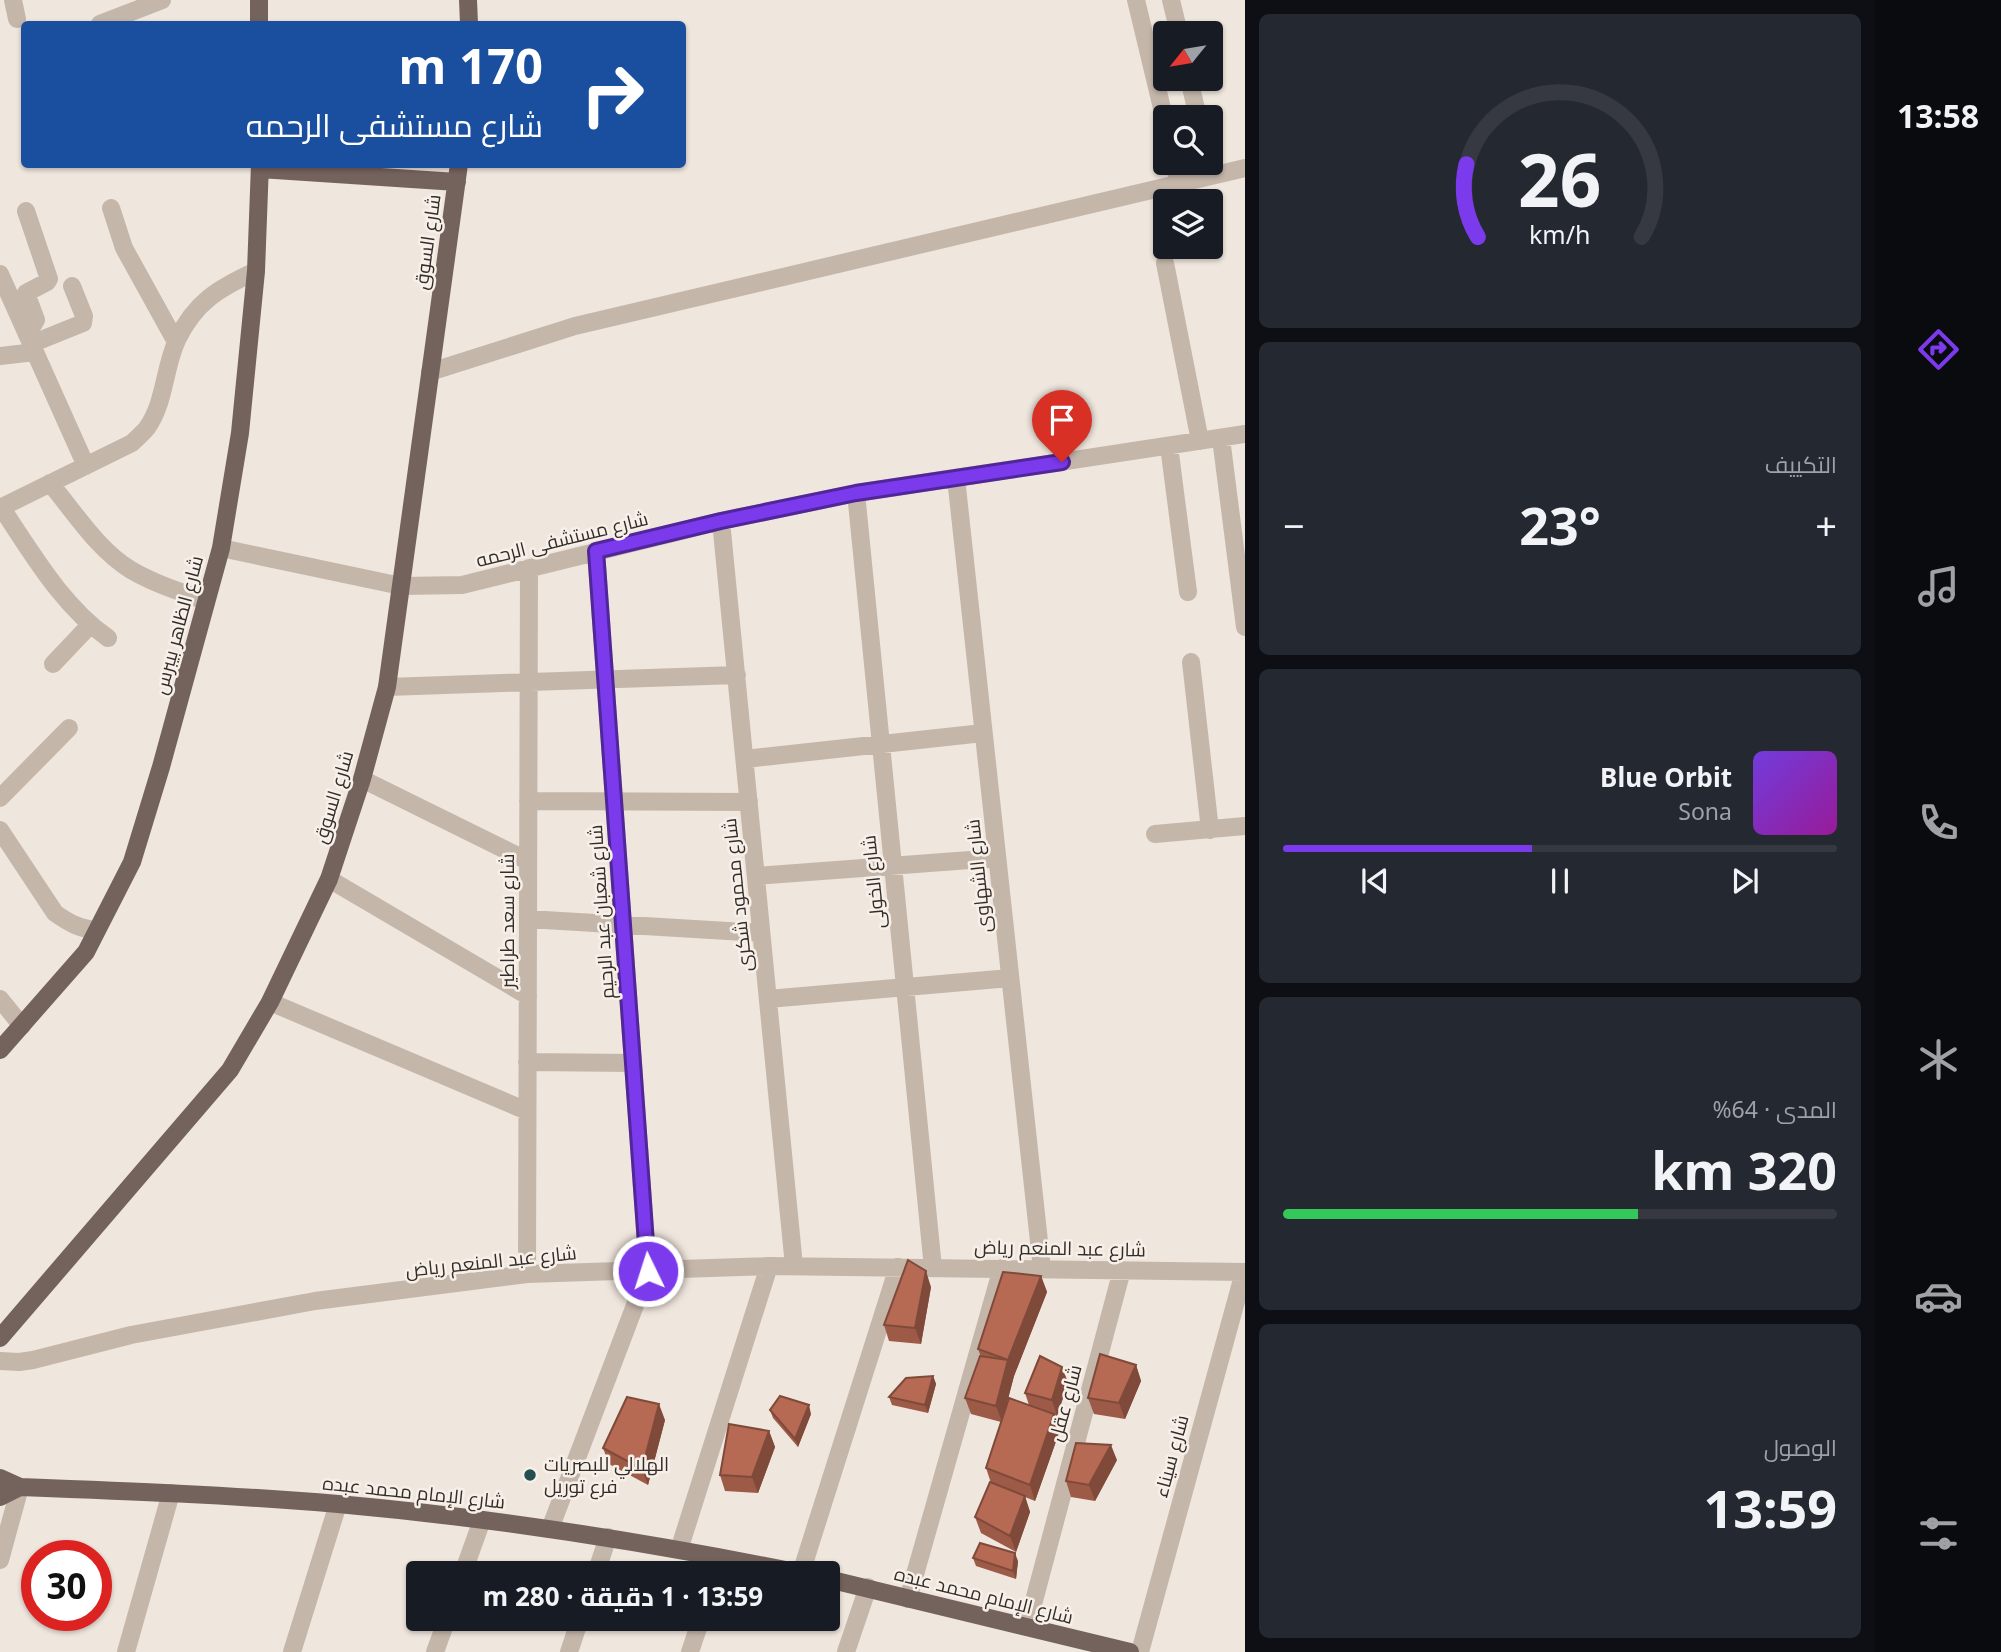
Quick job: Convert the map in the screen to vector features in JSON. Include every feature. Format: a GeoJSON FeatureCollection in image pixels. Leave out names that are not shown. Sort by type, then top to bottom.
{"type":"FeatureCollection","features":[{"type":"Feature","properties":{"kind":"main road"},"geometry":{"type":"LineString","coordinates":[[259,0],[259,21]]}},
{"type":"Feature","properties":{"kind":"main road"},"geometry":{"type":"LineString","coordinates":[[468,0],[469,21]]}},
{"type":"Feature","properties":{"kind":"main road","name":"شارع الظاهر بيبرس"},"geometry":{"type":"LineString","coordinates":[[0,1050],[86,952],[132,862],[161,767],[221,548],[240,433],[256,271],[260,168]]}},
{"type":"Feature","properties":{"kind":"main road"},"geometry":{"type":"LineString","coordinates":[[293,168],[458,173]]}},
{"type":"Feature","properties":{"kind":"main road","name":"شارع السوق"},"geometry":{"type":"LineString","coordinates":[[0,1338],[6,1318],[230,1070],[270,1002],[329,879],[362,779],[387,687],[458,173]]}},
{"type":"Feature","properties":{"kind":"main road","name":"شارع الإمام محمد عبده"},"geometry":{"type":"LineString","coordinates":[[0,1478],[20,1487],[338,1504],[482,1520],[608,1537],[679,1550],[708,1561]]}},
{"type":"Feature","properties":{"kind":"main road","name":"شارع الإمام محمد عبده"},"geometry":{"type":"LineString","coordinates":[[0,1497],[20,1487]]}},
{"type":"Feature","properties":{"kind":"main road","name":"شارع الإمام محمد عبده"},"geometry":{"type":"LineString","coordinates":[[840,1581],[1027,1628],[1075,1646],[1130,1652]]}},
{"type":"Feature","properties":{"kind":"street"},"geometry":{"type":"LineString","coordinates":[[13,0],[17,19]]}},
{"type":"Feature","properties":{"kind":"street"},"geometry":{"type":"LineString","coordinates":[[108,21],[162,0]]}},
{"type":"Feature","properties":{"kind":"street"},"geometry":{"type":"LineString","coordinates":[[1136,0],[1161,105]]}},
{"type":"Feature","properties":{"kind":"street"},"geometry":{"type":"LineString","coordinates":[[1171,0],[1176,21]]}},
{"type":"Feature","properties":{"kind":"street"},"geometry":{"type":"LineString","coordinates":[[1223,169],[1245,168]]}},
{"type":"Feature","properties":{"kind":"street"},"geometry":{"type":"LineString","coordinates":[[1177,175],[1179,184]]}},
{"type":"Feature","properties":{"kind":"street"},"geometry":{"type":"LineString","coordinates":[[430,372],[575,326],[1179,184],[1198,175]]}},
{"type":"Feature","properties":{"kind":"street"},"geometry":{"type":"LineString","coordinates":[[111,208],[124,248],[176,342]]}},
{"type":"Feature","properties":{"kind":"street"},"geometry":{"type":"LineString","coordinates":[[26,211],[49,278],[47,282],[26,293],[36,320],[30,342]]}},
{"type":"Feature","properties":{"kind":"street"},"geometry":{"type":"LineString","coordinates":[[1165,263],[1200,441]]}},
{"type":"Feature","properties":{"kind":"street"},"geometry":{"type":"LineString","coordinates":[[108,638],[90,625],[58,588],[1,508],[132,443],[147,428],[157,408],[176,342],[195,310],[223,286],[256,271]]}},
{"type":"Feature","properties":{"kind":"street"},"geometry":{"type":"LineString","coordinates":[[0,274],[86,466]]}},
{"type":"Feature","properties":{"kind":"street"},"geometry":{"type":"LineString","coordinates":[[0,356],[83,323],[85,318],[72,286]]}},
{"type":"Feature","properties":{"kind":"street","name":"شارع مستشفى الرحمه"},"geometry":{"type":"LineString","coordinates":[[221,548],[401,586],[461,585],[721,521],[856,493],[1245,434]]}},
{"type":"Feature","properties":{"kind":"street"},"geometry":{"type":"LineString","coordinates":[[1221,438],[1245,627]]}},
{"type":"Feature","properties":{"kind":"street"},"geometry":{"type":"LineString","coordinates":[[1169,446],[1188,592]]}},
{"type":"Feature","properties":{"kind":"street","name":"شارع الشهاوى"},"geometry":{"type":"LineString","coordinates":[[956,478],[1042,1269]]}},
{"type":"Feature","properties":{"kind":"street"},"geometry":{"type":"LineString","coordinates":[[50,483],[103,547],[129,569],[155,583],[206,601]]}},
{"type":"Feature","properties":{"kind":"street","name":"شارع الخولى"},"geometry":{"type":"LineString","coordinates":[[856,493],[933,1268]]}},
{"type":"Feature","properties":{"kind":"street","name":"شارع محمود شكرى"},"geometry":{"type":"LineString","coordinates":[[721,521],[794,1266]]}},
{"type":"Feature","properties":{"kind":"street","name":"شارع شعبان عبد الرحيم"},"geometry":{"type":"LineString","coordinates":[[596,551],[648,1271]]}},
{"type":"Feature","properties":{"kind":"street","name":"شارع سعد طراطير"},"geometry":{"type":"LineString","coordinates":[[527,1274],[529,568]]}},
{"type":"Feature","properties":{"kind":"street"},"geometry":{"type":"LineString","coordinates":[[53,664],[90,625]]}},
{"type":"Feature","properties":{"kind":"street"},"geometry":{"type":"LineString","coordinates":[[1191,662],[1210,830]]}},
{"type":"Feature","properties":{"kind":"street"},"geometry":{"type":"LineString","coordinates":[[387,687],[737,675]]}},
{"type":"Feature","properties":{"kind":"street"},"geometry":{"type":"LineString","coordinates":[[0,798],[69,728]]}},
{"type":"Feature","properties":{"kind":"street"},"geometry":{"type":"LineString","coordinates":[[745,759],[984,733]]}},
{"type":"Feature","properties":{"kind":"street"},"geometry":{"type":"LineString","coordinates":[[362,779],[528,861]]}},
{"type":"Feature","properties":{"kind":"street"},"geometry":{"type":"LineString","coordinates":[[528,801],[749,802]]}},
{"type":"Feature","properties":{"kind":"street"},"geometry":{"type":"LineString","coordinates":[[1155,834],[1245,827]]}},
{"type":"Feature","properties":{"kind":"street"},"geometry":{"type":"LineString","coordinates":[[0,830],[55,913],[81,929],[97,930]]}},
{"type":"Feature","properties":{"kind":"street"},"geometry":{"type":"LineString","coordinates":[[756,876],[997,858]]}},
{"type":"Feature","properties":{"kind":"street"},"geometry":{"type":"LineString","coordinates":[[329,879],[528,996]]}},
{"type":"Feature","properties":{"kind":"street"},"geometry":{"type":"LineString","coordinates":[[528,919],[761,933]]}},
{"type":"Feature","properties":{"kind":"street"},"geometry":{"type":"LineString","coordinates":[[768,999],[1010,978]]}},
{"type":"Feature","properties":{"kind":"street"},"geometry":{"type":"LineString","coordinates":[[0,999],[22,1026]]}},
{"type":"Feature","properties":{"kind":"street"},"geometry":{"type":"LineString","coordinates":[[270,1002],[527,1111]]}},
{"type":"Feature","properties":{"kind":"street"},"geometry":{"type":"LineString","coordinates":[[527,1062],[633,1063]]}},
{"type":"Feature","properties":{"kind":"street"},"geometry":{"type":"LineString","coordinates":[[679,1550],[769,1266]]}},
{"type":"Feature","properties":{"kind":"street","name":"شارع عبد المنعم رياض"},"geometry":{"type":"LineString","coordinates":[[0,1361],[33,1360],[131,1335],[315,1301],[527,1274],[769,1266],[1244,1272]]}},
{"type":"Feature","properties":{"kind":"street"},"geometry":{"type":"LineString","coordinates":[[805,1561],[898,1267]]}},
{"type":"Feature","properties":{"kind":"street"},"geometry":{"type":"LineString","coordinates":[[908,1599],[1002,1268]]}},
{"type":"Feature","properties":{"kind":"street","name":"شارع عقل"},"geometry":{"type":"LineString","coordinates":[[1027,1628],[1122,1270]]}},
{"type":"Feature","properties":{"kind":"street"},"geometry":{"type":"LineString","coordinates":[[550,1529],[648,1271]]}},
{"type":"Feature","properties":{"kind":"street","name":"شارع سيناء"},"geometry":{"type":"LineString","coordinates":[[1140,1652],[1244,1272]]}},
{"type":"Feature","properties":{"kind":"street"},"geometry":{"type":"LineString","coordinates":[[0,1560],[20,1487]]}},
{"type":"Feature","properties":{"kind":"street"},"geometry":{"type":"LineString","coordinates":[[126,1652],[171,1493]]}},
{"type":"Feature","properties":{"kind":"street"},"geometry":{"type":"LineString","coordinates":[[292,1652],[338,1504]]}},
{"type":"Feature","properties":{"kind":"street"},"geometry":{"type":"LineString","coordinates":[[467,1561],[482,1520]]}},
{"type":"Feature","properties":{"kind":"street"},"geometry":{"type":"LineString","coordinates":[[600,1561],[608,1537]]}},
{"type":"Feature","properties":{"kind":"street"},"geometry":{"type":"LineString","coordinates":[[846,1652],[868,1587]]}},
{"type":"Feature","properties":{"kind":"street"},"geometry":{"type":"LineString","coordinates":[[435,1652],[443,1631]]}},
{"type":"Feature","properties":{"kind":"street"},"geometry":{"type":"LineString","coordinates":[[569,1652],[576,1631]]}},
{"type":"Feature","properties":{"kind":"street"},"geometry":{"type":"LineString","coordinates":[[690,1652],[697,1631]]}},
{"type":"Feature","properties":{"kind":"building"},"geometry":{"type":"Polygon","coordinates":[[[908,1260],[926,1271],[915,1328],[884,1325],[908,1260]]]}},
{"type":"Feature","properties":{"kind":"building"},"geometry":{"type":"Polygon","coordinates":[[[1003,1272],[1041,1276],[1008,1360],[978,1349],[1003,1272]]]}},
{"type":"Feature","properties":{"kind":"building"},"geometry":{"type":"Polygon","coordinates":[[[1100,1354],[1136,1365],[1119,1403],[1088,1398],[1100,1354]]]}},
{"type":"Feature","properties":{"kind":"building"},"geometry":{"type":"Polygon","coordinates":[[[980,1356],[1008,1360],[996,1406],[965,1398],[980,1356]]]}},
{"type":"Feature","properties":{"kind":"building"},"geometry":{"type":"Polygon","coordinates":[[[1040,1356],[1062,1367],[1052,1400],[1025,1393],[1040,1356]]]}},
{"type":"Feature","properties":{"kind":"building"},"geometry":{"type":"Polygon","coordinates":[[[933,1376],[925,1405],[889,1397],[906,1378],[933,1376]]]}},
{"type":"Feature","properties":{"kind":"building"},"geometry":{"type":"Polygon","coordinates":[[[780,1396],[809,1405],[795,1439],[770,1410],[780,1396]]]}},
{"type":"Feature","properties":{"kind":"building"},"geometry":{"type":"Polygon","coordinates":[[[627,1397],[659,1404],[642,1469],[603,1448],[627,1397]]]}},
{"type":"Feature","properties":{"kind":"building"},"geometry":{"type":"Polygon","coordinates":[[[1009,1398],[1054,1414],[1030,1485],[986,1468],[1009,1398]]]}},
{"type":"Feature","properties":{"kind":"building"},"geometry":{"type":"Polygon","coordinates":[[[729,1424],[769,1431],[752,1477],[720,1475],[729,1424]]]}},
{"type":"Feature","properties":{"kind":"building"},"geometry":{"type":"Polygon","coordinates":[[[1076,1443],[1111,1445],[1089,1485],[1066,1481],[1076,1443]]]}},
{"type":"Feature","properties":{"kind":"building"},"geometry":{"type":"Polygon","coordinates":[[[990,1482],[1025,1496],[1010,1536],[975,1517],[990,1482]]]}},
{"type":"Feature","properties":{"kind":"building"},"geometry":{"type":"Polygon","coordinates":[[[980,1543],[1015,1553],[1013,1571],[973,1558],[980,1543]]]}},
{"type":"Feature","properties":{"kind":"place","name":"الهلالي للبصريات فرع توريل"},"geometry":{"type":"Point","coordinates":[530,1475]}},
{"type":"Feature","properties":{"kind":"route"},"geometry":{"type":"LineString","coordinates":[[648,1271],[596,551],[856,493],[1062,462]]}}]}
